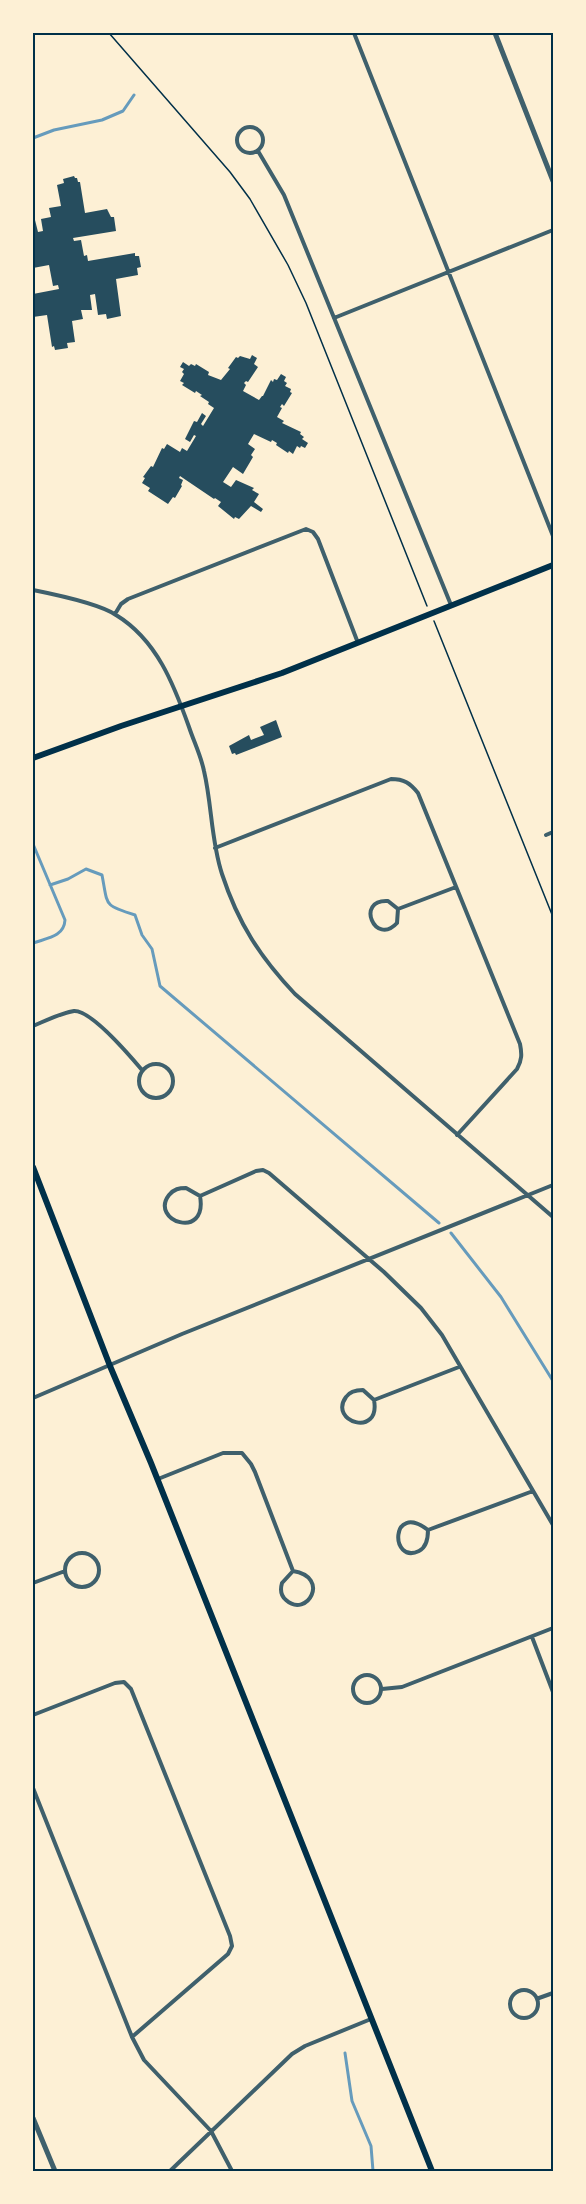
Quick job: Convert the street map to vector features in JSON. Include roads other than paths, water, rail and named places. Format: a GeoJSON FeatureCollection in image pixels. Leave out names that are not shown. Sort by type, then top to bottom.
{"type":"FeatureCollection","features":[{"type":"Feature","properties":{"kind":"main road"},"geometry":{"type":"LineString","coordinates":[[33,758],[282,673],[553,565]]}},
{"type":"Feature","properties":{"kind":"main road"},"geometry":{"type":"LineString","coordinates":[[33,1167],[110,1366],[432,2171]]}},
{"type":"Feature","properties":{"kind":"street"},"geometry":{"type":"LineString","coordinates":[[354,33],[553,536]]}},
{"type":"Feature","properties":{"kind":"street"},"geometry":{"type":"LineString","coordinates":[[495,33],[553,181]]}},
{"type":"Feature","properties":{"kind":"street"},"geometry":{"type":"LineString","coordinates":[[252,127],[260,131],[263,142],[258,151],[246,153],[239,147],[236,139],[243,128],[252,127]]}},
{"type":"Feature","properties":{"kind":"street"},"geometry":{"type":"LineString","coordinates":[[258,151],[284,195],[451,607]]}},
{"type":"Feature","properties":{"kind":"street"},"geometry":{"type":"LineString","coordinates":[[334,318],[553,230]]}},
{"type":"Feature","properties":{"kind":"street"},"geometry":{"type":"LineString","coordinates":[[115,614],[128,599],[306,529],[313,532],[318,539],[358,644]]}},
{"type":"Feature","properties":{"kind":"street"},"geometry":{"type":"LineString","coordinates":[[33,590],[115,614],[140,634],[152,648],[165,669],[182,706],[204,771],[215,848],[231,900],[251,941],[270,968],[295,994],[553,1217]]}},
{"type":"Feature","properties":{"kind":"street"},"geometry":{"type":"LineString","coordinates":[[215,848],[391,779],[402,779],[411,784],[418,793],[520,1044],[521,1060],[517,1069],[457,1135]]}},
{"type":"Feature","properties":{"kind":"street"},"geometry":{"type":"LineString","coordinates":[[546,835],[553,832]]}},
{"type":"Feature","properties":{"kind":"street"},"geometry":{"type":"LineString","coordinates":[[398,909],[456,887]]}},
{"type":"Feature","properties":{"kind":"street"},"geometry":{"type":"LineString","coordinates":[[383,900],[392,902],[398,909],[399,918],[390,928],[381,929],[373,923],[370,914],[378,902],[383,900]]}},
{"type":"Feature","properties":{"kind":"street"},"geometry":{"type":"LineString","coordinates":[[33,1026],[74,1011],[81,1012],[104,1030],[142,1070]]}},
{"type":"Feature","properties":{"kind":"street"},"geometry":{"type":"LineString","coordinates":[[156,1064],[161,1065],[170,1071],[172,1086],[165,1095],[155,1097],[144,1092],[140,1082],[142,1070],[156,1064]]}},
{"type":"Feature","properties":{"kind":"street"},"geometry":{"type":"LineString","coordinates":[[200,1196],[263,1170],[384,1272],[421,1308],[442,1335],[553,1526]]}},
{"type":"Feature","properties":{"kind":"street"},"geometry":{"type":"LineString","coordinates":[[33,1398],[183,1334],[553,1185]]}},
{"type":"Feature","properties":{"kind":"street"},"geometry":{"type":"LineString","coordinates":[[186,1188],[200,1196],[201,1209],[195,1219],[183,1223],[168,1215],[166,1204],[170,1193],[175,1190],[186,1188]]}},
{"type":"Feature","properties":{"kind":"street"},"geometry":{"type":"LineString","coordinates":[[374,1400],[459,1367]]}},
{"type":"Feature","properties":{"kind":"street"},"geometry":{"type":"LineString","coordinates":[[363,1390],[374,1400],[375,1412],[368,1420],[353,1422],[345,1415],[342,1404],[352,1391],[363,1390]]}},
{"type":"Feature","properties":{"kind":"street"},"geometry":{"type":"LineString","coordinates":[[157,1479],[224,1453],[242,1453],[255,1472],[293,1571]]}},
{"type":"Feature","properties":{"kind":"street"},"geometry":{"type":"LineString","coordinates":[[428,1530],[533,1491]]}},
{"type":"Feature","properties":{"kind":"street"},"geometry":{"type":"LineString","coordinates":[[417,1522],[428,1530],[427,1543],[420,1551],[405,1551],[398,1543],[399,1529],[407,1523],[417,1522]]}},
{"type":"Feature","properties":{"kind":"street"},"geometry":{"type":"LineString","coordinates":[[82,1553],[96,1560],[99,1571],[95,1581],[80,1586],[70,1581],[65,1571],[68,1561],[82,1553]]}},
{"type":"Feature","properties":{"kind":"street"},"geometry":{"type":"LineString","coordinates":[[33,1583],[65,1571]]}},
{"type":"Feature","properties":{"kind":"street"},"geometry":{"type":"LineString","coordinates":[[293,1571],[304,1574],[312,1582],[311,1597],[303,1604],[293,1604],[284,1599],[282,1594],[282,1583],[293,1571]]}},
{"type":"Feature","properties":{"kind":"street"},"geometry":{"type":"LineString","coordinates":[[382,1689],[402,1687],[553,1628]]}},
{"type":"Feature","properties":{"kind":"street"},"geometry":{"type":"LineString","coordinates":[[532,1637],[553,1692]]}},
{"type":"Feature","properties":{"kind":"street"},"geometry":{"type":"LineString","coordinates":[[363,1676],[374,1677],[382,1689],[378,1698],[368,1703],[359,1700],[354,1692],[357,1680],[363,1676]]}},
{"type":"Feature","properties":{"kind":"street"},"geometry":{"type":"LineString","coordinates":[[33,1715],[115,1683],[124,1682],[131,1689],[230,1936],[232,1946],[228,1954],[132,2037]]}},
{"type":"Feature","properties":{"kind":"street"},"geometry":{"type":"LineString","coordinates":[[33,1788],[132,2037],[144,2060],[211,2131],[232,2171]]}},
{"type":"Feature","properties":{"kind":"street"},"geometry":{"type":"LineString","coordinates":[[527,1990],[539,1998],[536,2011],[530,2017],[517,2016],[511,2009],[511,1999],[517,1992],[527,1990]]}},
{"type":"Feature","properties":{"kind":"street"},"geometry":{"type":"LineString","coordinates":[[539,1998],[553,1993]]}},
{"type":"Feature","properties":{"kind":"street"},"geometry":{"type":"LineString","coordinates":[[170,2171],[292,2054],[305,2046],[371,2019]]}},
{"type":"Feature","properties":{"kind":"street"},"geometry":{"type":"LineString","coordinates":[[34,2122],[55,2171]]}},
{"type":"Feature","properties":{"kind":"waterway"},"geometry":{"type":"LineString","coordinates":[[33,138],[54,130],[102,120],[123,111],[134,95]]}},
{"type":"Feature","properties":{"kind":"waterway"},"geometry":{"type":"LineString","coordinates":[[33,844],[65,920],[62,930],[58,933],[33,943]]}},
{"type":"Feature","properties":{"kind":"waterway"},"geometry":{"type":"LineString","coordinates":[[50,885],[68,879],[86,869],[102,875],[109,903],[117,909],[135,915],[142,935],[152,949],[160,986],[439,1223]]}},
{"type":"Feature","properties":{"kind":"waterway"},"geometry":{"type":"LineString","coordinates":[[451,1233],[501,1297],[553,1381]]}},
{"type":"Feature","properties":{"kind":"waterway"},"geometry":{"type":"LineString","coordinates":[[345,2053],[352,2101],[371,2146],[373,2171]]}}]}
